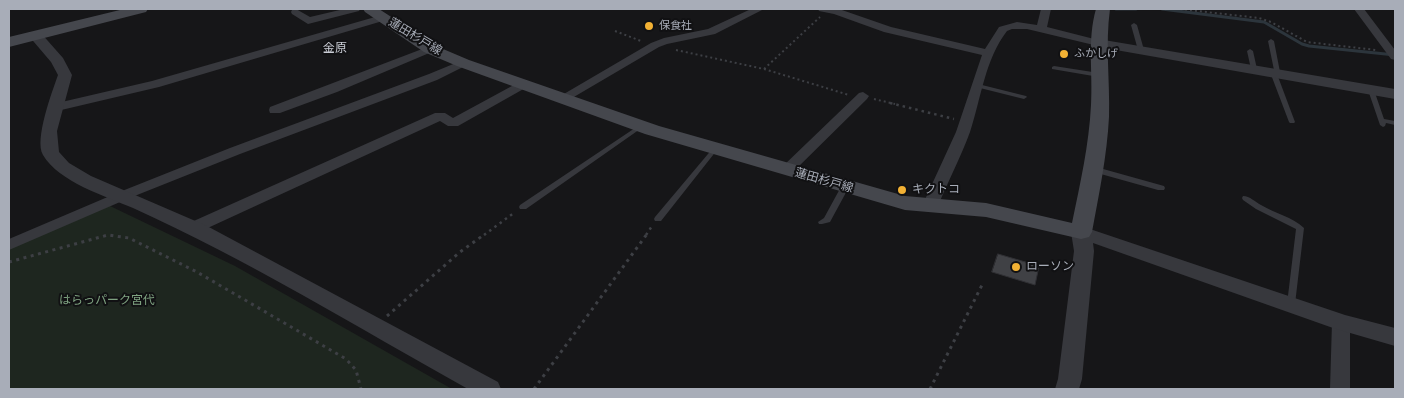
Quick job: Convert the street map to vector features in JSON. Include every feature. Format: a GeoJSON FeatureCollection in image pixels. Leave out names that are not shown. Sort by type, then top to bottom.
{"type":"FeatureCollection","features":[{"type":"Feature","properties":{"kind":"main road"},"geometry":{"type":"LineString","coordinates":[[9,42],[141,9]]}},
{"type":"Feature","properties":{"kind":"main road"},"geometry":{"type":"LineString","coordinates":[[1082,232],[1094,169],[1100,105],[1098,43],[1103,9]]}},
{"type":"Feature","properties":{"kind":"main road","name":"蓮田杉戸線"},"geometry":{"type":"LineString","coordinates":[[376,13],[430,49],[463,63],[641,126],[905,203],[986,210],[1082,232]]}},
{"type":"Feature","properties":{"kind":"street"},"geometry":{"type":"LineString","coordinates":[[296,12],[308,21],[355,9]]}},
{"type":"Feature","properties":{"kind":"street"},"geometry":{"type":"LineString","coordinates":[[563,98],[655,45],[672,39],[711,32],[759,9]]}},
{"type":"Feature","properties":{"kind":"street"},"geometry":{"type":"LineString","coordinates":[[823,9],[828,9],[888,30],[989,53]]}},
{"type":"Feature","properties":{"kind":"street"},"geometry":{"type":"LineString","coordinates":[[1041,29],[1044,9]]}},
{"type":"Feature","properties":{"kind":"street"},"geometry":{"type":"LineString","coordinates":[[1359,9],[1393,54]]}},
{"type":"Feature","properties":{"kind":"street"},"geometry":{"type":"LineString","coordinates":[[57,107],[154,84],[376,13]]}},
{"type":"Feature","properties":{"kind":"street"},"geometry":{"type":"LineString","coordinates":[[930,206],[966,122],[989,53],[1004,28],[1019,26],[1041,29],[1067,37],[1098,43],[1395,94]]}},
{"type":"Feature","properties":{"kind":"street"},"geometry":{"type":"LineString","coordinates":[[35,36],[58,61],[66,75],[49,131],[50,153],[63,166],[122,196],[193,228],[489,389]]}},
{"type":"Feature","properties":{"kind":"street"},"geometry":{"type":"LineString","coordinates":[[275,110],[430,49]]}},
{"type":"Feature","properties":{"kind":"street"},"geometry":{"type":"LineString","coordinates":[[9,245],[122,196],[463,63]]}},
{"type":"Feature","properties":{"kind":"street"},"geometry":{"type":"LineString","coordinates":[[193,228],[440,116],[453,123],[523,84]]}},
{"type":"Feature","properties":{"kind":"street"},"geometry":{"type":"LineString","coordinates":[[787,170],[862,97]]}},
{"type":"Feature","properties":{"kind":"street"},"geometry":{"type":"LineString","coordinates":[[1067,389],[1070,379],[1084,252],[1082,232],[1341,322],[1395,337]]}},
{"type":"Feature","properties":{"kind":"street"},"geometry":{"type":"LineString","coordinates":[[1340,389],[1341,322]]}},
{"type":"Feature","properties":{"kind":"lane"},"geometry":{"type":"LineString","coordinates":[[1134,25],[1141,50]]}},
{"type":"Feature","properties":{"kind":"lane"},"geometry":{"type":"LineString","coordinates":[[1272,41],[1275,72],[1292,122]]}},
{"type":"Feature","properties":{"kind":"lane"},"geometry":{"type":"LineString","coordinates":[[1250,51],[1254,69]]}},
{"type":"Feature","properties":{"kind":"lane"},"geometry":{"type":"LineString","coordinates":[[1054,68],[1099,75]]}},
{"type":"Feature","properties":{"kind":"lane"},"geometry":{"type":"LineString","coordinates":[[978,86],[1024,97]]}},
{"type":"Feature","properties":{"kind":"lane"},"geometry":{"type":"LineString","coordinates":[[1372,90],[1383,123],[1395,123]]}},
{"type":"Feature","properties":{"kind":"lane"},"geometry":{"type":"LineString","coordinates":[[522,207],[641,126]]}},
{"type":"Feature","properties":{"kind":"lane"},"geometry":{"type":"LineString","coordinates":[[658,219],[716,149]]}},
{"type":"Feature","properties":{"kind":"lane"},"geometry":{"type":"LineString","coordinates":[[1094,169],[1161,188]]}},
{"type":"Feature","properties":{"kind":"lane"},"geometry":{"type":"LineString","coordinates":[[822,222],[827,220],[846,187]]}},
{"type":"Feature","properties":{"kind":"lane"},"geometry":{"type":"LineString","coordinates":[[1246,198],[1258,208],[1289,220],[1300,228],[1291,304]]}},
{"type":"Feature","properties":{"kind":"path"},"geometry":{"type":"LineString","coordinates":[[764,69],[828,9]]}},
{"type":"Feature","properties":{"kind":"path"},"geometry":{"type":"LineString","coordinates":[[1180,9],[1263,19],[1310,43],[1393,54]]}},
{"type":"Feature","properties":{"kind":"path"},"geometry":{"type":"LineString","coordinates":[[614,31],[655,45],[764,69],[862,97],[966,122]]}},
{"type":"Feature","properties":{"kind":"path"},"geometry":{"type":"LineString","coordinates":[[375,327],[460,252],[522,207]]}},
{"type":"Feature","properties":{"kind":"path"},"geometry":{"type":"LineString","coordinates":[[534,389],[658,219]]}},
{"type":"Feature","properties":{"kind":"path"},"geometry":{"type":"LineString","coordinates":[[9,262],[108,235],[129,238],[206,277],[346,359],[356,370],[361,389]]}},
{"type":"Feature","properties":{"kind":"path"},"geometry":{"type":"LineString","coordinates":[[930,389],[982,284]]}},
{"type":"Feature","properties":{"kind":"green space","name":"はらっパーク宮代"},"geometry":{"type":"Polygon","coordinates":[[[108,205],[235,266],[452,389],[9,389],[9,247],[108,205]]]}},
{"type":"Feature","properties":{"kind":"building"},"geometry":{"type":"Polygon","coordinates":[[[998,254],[1039,266],[1035,285],[992,272],[998,254]]]}},
{"type":"Feature","properties":{"kind":"waterway"},"geometry":{"type":"LineString","coordinates":[[1116,9],[1136,9]]}},
{"type":"Feature","properties":{"kind":"waterway"},"geometry":{"type":"LineString","coordinates":[[1162,9],[1264,22],[1302,44],[1309,46],[1395,55]]}},
{"type":"Feature","properties":{"kind":"place","name":"保食社"},"geometry":{"type":"Point","coordinates":[649,26]}},
{"type":"Feature","properties":{"kind":"place","name":"ふかしげ"},"geometry":{"type":"Point","coordinates":[1064,54]}},
{"type":"Feature","properties":{"kind":"place","name":"キクトコ"},"geometry":{"type":"Point","coordinates":[902,190]}},
{"type":"Feature","properties":{"kind":"place","name":"ローソン"},"geometry":{"type":"Point","coordinates":[1016,267]}},
{"type":"Feature","properties":{"kind":"district","name":"金原"},"geometry":{"type":"Point","coordinates":[335,49]}}]}
